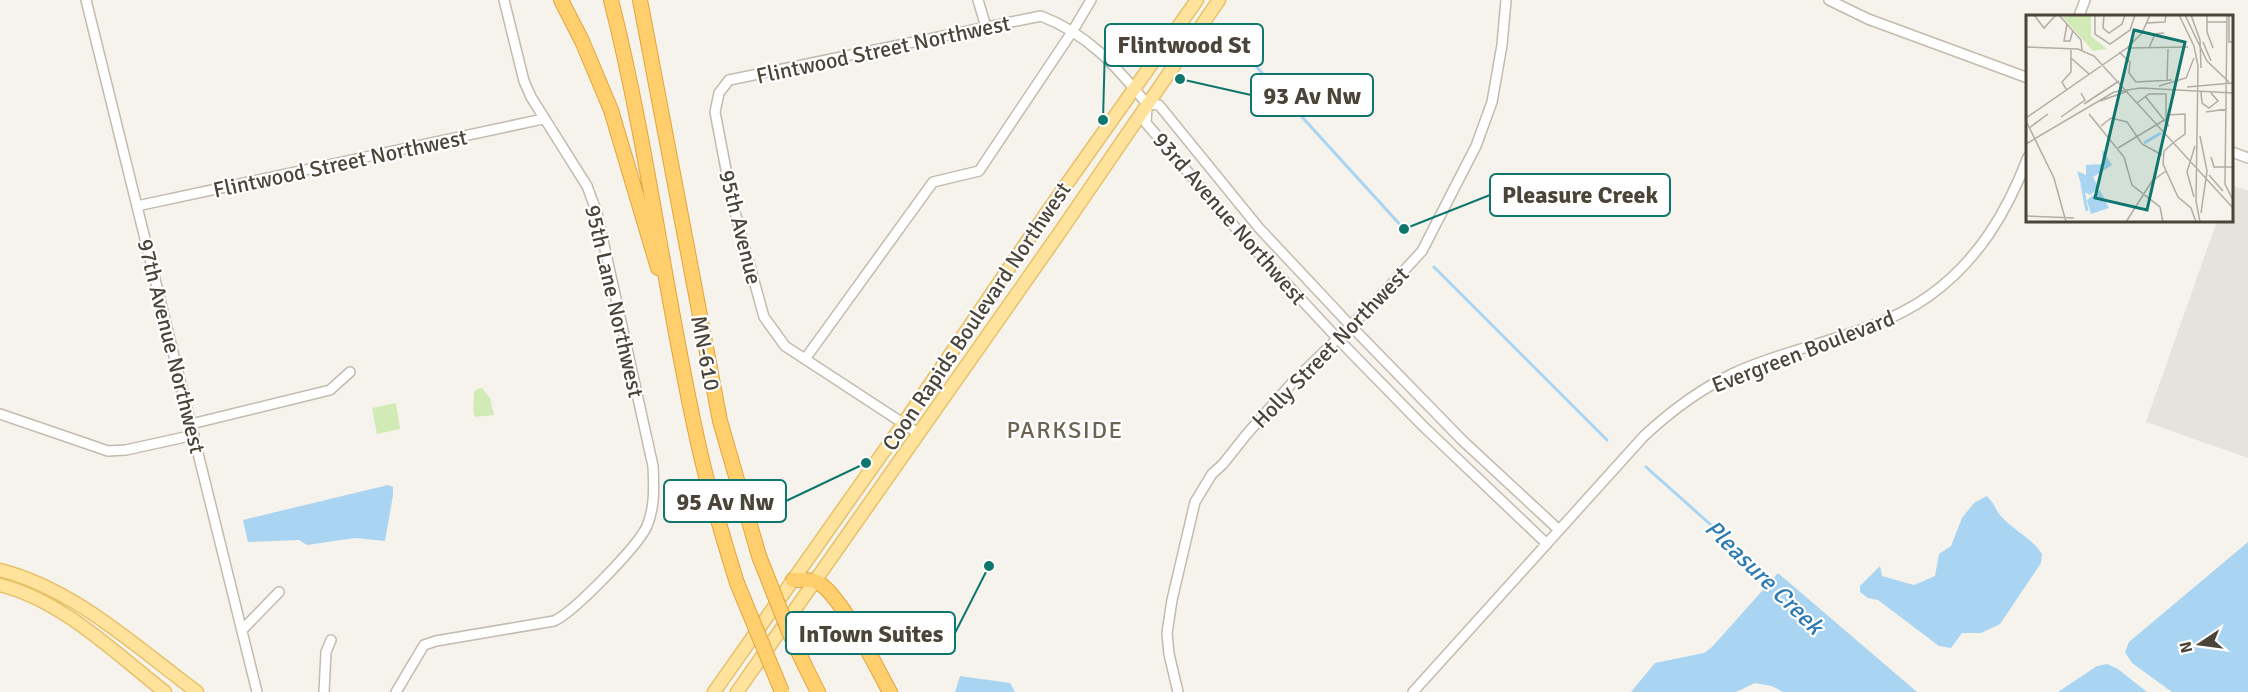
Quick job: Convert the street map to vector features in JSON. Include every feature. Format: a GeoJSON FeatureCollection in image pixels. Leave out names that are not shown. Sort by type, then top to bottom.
{"type":"FeatureCollection","features":[{"type":"Feature","properties":{"kind":"highway"},"geometry":{"type":"LineString","coordinates":[[561,0],[582,41],[610,110],[654,258],[670,294]]}},
{"type":"Feature","properties":{"kind":"highway","name":"MN-610"},"geometry":{"type":"LineString","coordinates":[[611,0],[632,93],[701,455],[717,520],[737,583],[782,692]]}},
{"type":"Feature","properties":{"kind":"highway","name":"MN-610"},"geometry":{"type":"LineString","coordinates":[[640,0],[720,421],[759,556],[789,632],[818,692]]}},
{"type":"Feature","properties":{"kind":"highway"},"geometry":{"type":"LineString","coordinates":[[793,580],[816,582],[830,594],[852,624],[890,692]]}},
{"type":"Feature","properties":{"kind":"main road","name":"Coon Rapids Boulevard Northwest"},"geometry":{"type":"LineString","coordinates":[[714,692],[1197,0]]}},
{"type":"Feature","properties":{"kind":"main road","name":"Coon Rapids Boulevard Northwest"},"geometry":{"type":"LineString","coordinates":[[737,692],[785,622],[816,582],[1219,0]]}},
{"type":"Feature","properties":{"kind":"main road"},"geometry":{"type":"LineString","coordinates":[[0,570],[16,574],[65,597],[197,692]]}},
{"type":"Feature","properties":{"kind":"main road"},"geometry":{"type":"LineString","coordinates":[[0,585],[44,602],[72,620],[165,692]]}},
{"type":"Feature","properties":{"kind":"street","name":"97th Avenue Northwest"},"geometry":{"type":"LineString","coordinates":[[86,0],[257,692]]}},
{"type":"Feature","properties":{"kind":"street","name":"95th Lane Northwest"},"geometry":{"type":"LineString","coordinates":[[396,692],[424,645],[554,621],[570,612],[634,544],[646,528],[653,497],[653,466],[597,213],[587,186],[543,119],[524,81],[504,0]]}},
{"type":"Feature","properties":{"kind":"street"},"geometry":{"type":"LineString","coordinates":[[978,0],[986,27]]}},
{"type":"Feature","properties":{"kind":"street"},"geometry":{"type":"LineString","coordinates":[[805,359],[933,182],[979,171],[1091,0]]}},
{"type":"Feature","properties":{"kind":"street","name":"Holly Street Northwest"},"geometry":{"type":"LineString","coordinates":[[1178,692],[1169,654],[1167,633],[1172,600],[1195,501],[1212,474],[1292,383],[1378,299],[1422,251],[1472,155],[1492,102],[1502,45],[1506,0]]}},
{"type":"Feature","properties":{"kind":"street"},"geometry":{"type":"LineString","coordinates":[[1829,0],[1868,19],[2026,77]]}},
{"type":"Feature","properties":{"kind":"street"},"geometry":{"type":"LineString","coordinates":[[2079,15],[2085,0]]}},
{"type":"Feature","properties":{"kind":"street","name":"Flintwood Street Northwest"},"geometry":{"type":"LineString","coordinates":[[729,80],[1041,16],[1061,24],[1110,59],[1148,104]]}},
{"type":"Feature","properties":{"kind":"street","name":"95th Avenue"},"geometry":{"type":"LineString","coordinates":[[729,80],[719,93],[715,112],[735,213],[764,316],[784,345],[918,434]]}},
{"type":"Feature","properties":{"kind":"street","name":"93rd Avenue Northwest"},"geometry":{"type":"LineString","coordinates":[[1547,544],[1423,426],[1246,240],[1146,123],[1148,104],[1159,105],[1260,228],[1350,325],[1462,440],[1559,530]]}},
{"type":"Feature","properties":{"kind":"street","name":"Flintwood Street Northwest"},"geometry":{"type":"LineString","coordinates":[[137,206],[543,119]]}},
{"type":"Feature","properties":{"kind":"street"},"geometry":{"type":"LineString","coordinates":[[2233,152],[2248,158]]}},
{"type":"Feature","properties":{"kind":"street","name":"Evergreen Boulevard"},"geometry":{"type":"LineString","coordinates":[[1413,692],[1644,436],[1687,399],[1736,372],[1892,317],[1928,297],[1948,281],[1989,236],[2006,209],[2026,161]]}},
{"type":"Feature","properties":{"kind":"street"},"geometry":{"type":"LineString","coordinates":[[191,424],[330,390],[350,372]]}},
{"type":"Feature","properties":{"kind":"street"},"geometry":{"type":"LineString","coordinates":[[0,414],[108,451],[126,450],[194,435]]}},
{"type":"Feature","properties":{"kind":"street"},"geometry":{"type":"LineString","coordinates":[[242,630],[279,592]]}},
{"type":"Feature","properties":{"kind":"street"},"geometry":{"type":"LineString","coordinates":[[324,692],[326,652],[331,640]]}},
{"type":"Feature","properties":{"kind":"shaded area"},"geometry":{"type":"Polygon","coordinates":[[[2233,185],[2248,191],[2248,458],[2146,422],[2217,222],[2233,222],[2233,185]]]}},
{"type":"Feature","properties":{"kind":"green space"},"geometry":{"type":"Polygon","coordinates":[[[482,388],[490,398],[494,415],[475,417],[474,392],[482,388]]]}},
{"type":"Feature","properties":{"kind":"green space"},"geometry":{"type":"Polygon","coordinates":[[[396,403],[400,429],[377,434],[372,408],[396,403]]]}},
{"type":"Feature","properties":{"kind":"water"},"geometry":{"type":"Polygon","coordinates":[[[388,485],[393,487],[393,495],[385,541],[355,538],[307,545],[299,540],[248,542],[243,520],[388,485]]]}},
{"type":"Feature","properties":{"kind":"water"},"geometry":{"type":"Polygon","coordinates":[[[1987,496],[2000,515],[2032,542],[2042,554],[2041,563],[2000,624],[1981,633],[1962,633],[1951,648],[1939,646],[1878,600],[1868,598],[1860,592],[1860,586],[1880,566],[1882,576],[1914,585],[1935,576],[1939,554],[1951,546],[1962,518],[1974,503],[1987,496]]]}},
{"type":"Feature","properties":{"kind":"water"},"geometry":{"type":"Polygon","coordinates":[[[2248,542],[2248,692],[2172,692],[2132,663],[2125,652],[2129,642],[2248,542]]]}},
{"type":"Feature","properties":{"kind":"water"},"geometry":{"type":"Polygon","coordinates":[[[1778,573],[1917,692],[1783,692],[1772,686],[1755,683],[1736,692],[1631,692],[1655,663],[1704,653],[1712,647],[1778,573]]]}},
{"type":"Feature","properties":{"kind":"water"},"geometry":{"type":"Polygon","coordinates":[[[2107,664],[2118,669],[2147,692],[2058,692],[2097,666],[2107,664]]]}},
{"type":"Feature","properties":{"kind":"water"},"geometry":{"type":"Polygon","coordinates":[[[960,676],[1010,683],[1015,692],[955,692],[960,676]]]}},
{"type":"Feature","properties":{"kind":"waterway","name":"Pleasure Creek"},"geometry":{"type":"LineString","coordinates":[[1223,30],[1404,229]]}},
{"type":"Feature","properties":{"kind":"waterway","name":"Pleasure Creek"},"geometry":{"type":"LineString","coordinates":[[1434,267],[1607,440]]}},
{"type":"Feature","properties":{"kind":"waterway","name":"Pleasure Creek"},"geometry":{"type":"LineString","coordinates":[[1646,467],[1775,582]]}},
{"type":"Feature","properties":{"kind":"place","name":"93 Av Nw"},"geometry":{"type":"Point","coordinates":[1180,79]}},
{"type":"Feature","properties":{"kind":"place","name":"Flintwood St"},"geometry":{"type":"Point","coordinates":[1103,120]}},
{"type":"Feature","properties":{"kind":"place","name":"Pleasure Creek"},"geometry":{"type":"Point","coordinates":[1404,229]}},
{"type":"Feature","properties":{"kind":"place","name":"95 Av Nw"},"geometry":{"type":"Point","coordinates":[866,463]}},
{"type":"Feature","properties":{"kind":"place","name":"InTown Suites"},"geometry":{"type":"Point","coordinates":[989,566]}},
{"type":"Feature","properties":{"kind":"district","name":"PARKSIDE"},"geometry":{"type":"Point","coordinates":[1065,430]}}]}
